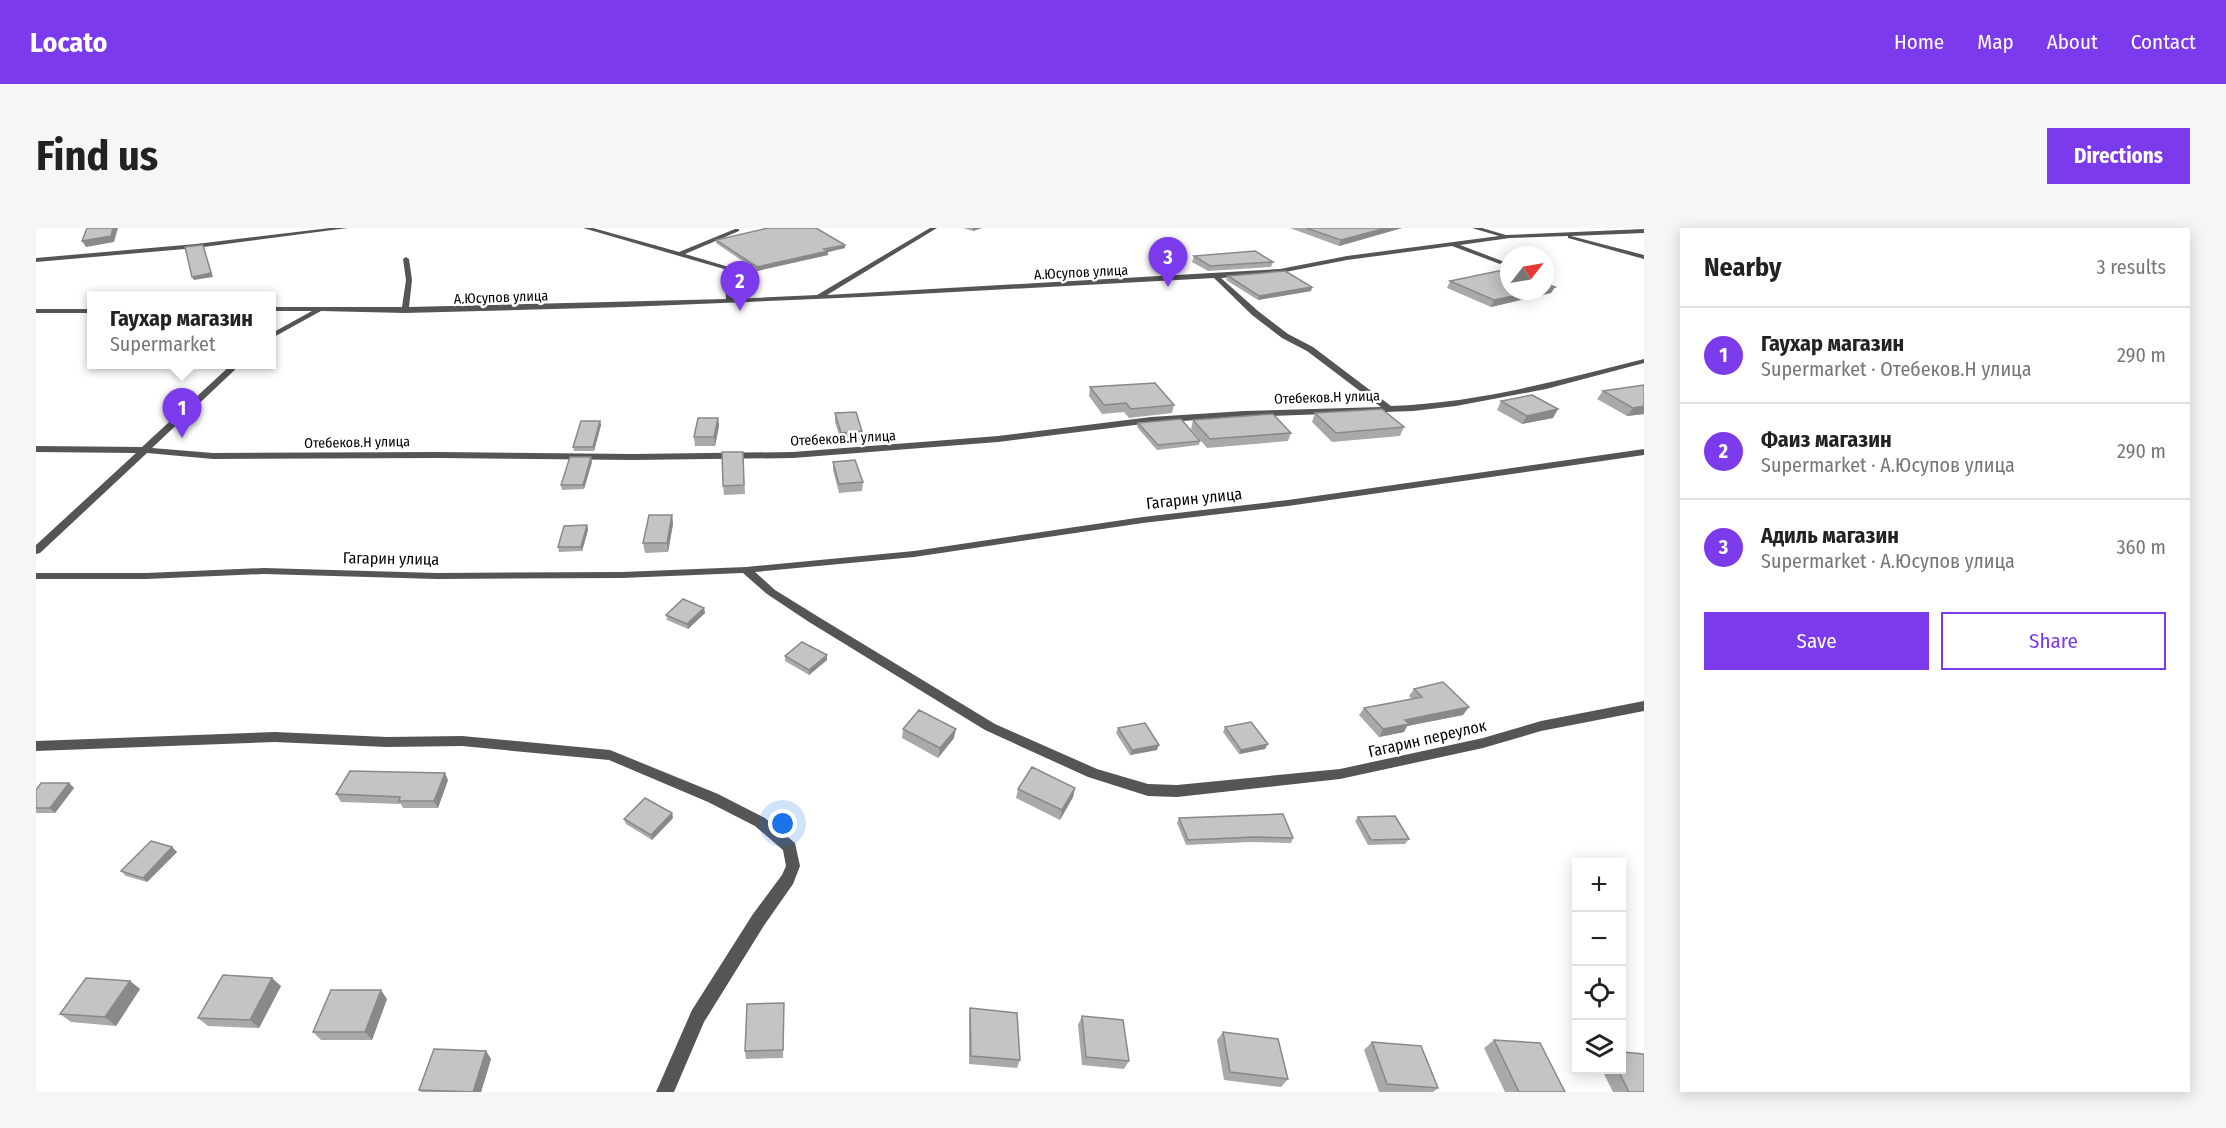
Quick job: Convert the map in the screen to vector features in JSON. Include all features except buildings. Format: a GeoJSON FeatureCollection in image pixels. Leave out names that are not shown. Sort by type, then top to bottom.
{"type":"FeatureCollection","features":[{"type":"Feature","properties":{"kind":"street"},"geometry":{"type":"LineString","coordinates":[[36,260],[196,246],[345,228]]}},
{"type":"Feature","properties":{"kind":"street"},"geometry":{"type":"LineString","coordinates":[[586,228],[727,268],[730,301]]}},
{"type":"Feature","properties":{"kind":"street","name":"А.Юсупов улица"},"geometry":{"type":"LineString","coordinates":[[817,298],[934,228]]}},
{"type":"Feature","properties":{"kind":"street","name":"А.Юсупов улица"},"geometry":{"type":"LineString","coordinates":[[1475,228],[1510,236]]}},
{"type":"Feature","properties":{"kind":"street"},"geometry":{"type":"LineString","coordinates":[[678,255],[737,230]]}},
{"type":"Feature","properties":{"kind":"street","name":"А.Юсупов улица"},"geometry":{"type":"LineString","coordinates":[[276,309],[405,311],[817,298],[1216,276],[1280,271],[1347,258],[1510,236],[1643,231]]}},
{"type":"Feature","properties":{"kind":"street","name":"А.Юсупов улица"},"geometry":{"type":"LineString","coordinates":[[1625,252],[1631,242],[1643,231]]}},
{"type":"Feature","properties":{"kind":"street","name":"А.Юсупов улица"},"geometry":{"type":"LineString","coordinates":[[1557,233],[1644,257]]}},
{"type":"Feature","properties":{"kind":"street","name":"А.Юсупов улица"},"geometry":{"type":"LineString","coordinates":[[1452,244],[1500,262]]}},
{"type":"Feature","properties":{"kind":"street"},"geometry":{"type":"LineString","coordinates":[[405,311],[409,280],[406,259]]}},
{"type":"Feature","properties":{"kind":"street"},"geometry":{"type":"LineString","coordinates":[[1216,276],[1255,313],[1285,336],[1310,349],[1388,408]]}},
{"type":"Feature","properties":{"kind":"street"},"geometry":{"type":"LineString","coordinates":[[276,334],[319,310]]}},
{"type":"Feature","properties":{"kind":"street"},"geometry":{"type":"LineString","coordinates":[[36,311],[87,311]]}},
{"type":"Feature","properties":{"kind":"street","name":"Отебеков.Н улица"},"geometry":{"type":"LineString","coordinates":[[36,449],[145,450],[213,456],[793,455],[940,445],[1150,420],[1413,408],[1494,398],[1644,361]]}},
{"type":"Feature","properties":{"kind":"street"},"geometry":{"type":"LineString","coordinates":[[36,551],[232,369]]}},
{"type":"Feature","properties":{"kind":"street","name":"Гагарин улица"},"geometry":{"type":"LineString","coordinates":[[36,576],[146,576],[264,571],[437,576],[610,575],[746,570],[914,554],[1143,520],[1288,503],[1644,452]]}},
{"type":"Feature","properties":{"kind":"street","name":"Гагарин переулок"},"geometry":{"type":"LineString","coordinates":[[746,570],[771,592],[990,727],[1093,774],[1148,790],[1177,791],[1340,774],[1483,743],[1541,726],[1644,706]]}},
{"type":"Feature","properties":{"kind":"street"},"geometry":{"type":"LineString","coordinates":[[36,746],[275,737],[387,742],[462,741],[539,747],[609,756],[713,798],[760,822],[790,847],[793,867],[788,879],[759,919],[698,1016],[665,1092]]}},
{"type":"Feature","properties":{"kind":"place","name":"Адиль магазин"},"geometry":{"type":"Point","coordinates":[1168,287]}},
{"type":"Feature","properties":{"kind":"place","name":"Фаиз магазин"},"geometry":{"type":"Point","coordinates":[740,311]}},
{"type":"Feature","properties":{"kind":"place","name":"Гаухар магазин"},"geometry":{"type":"Point","coordinates":[182,438]}}]}
